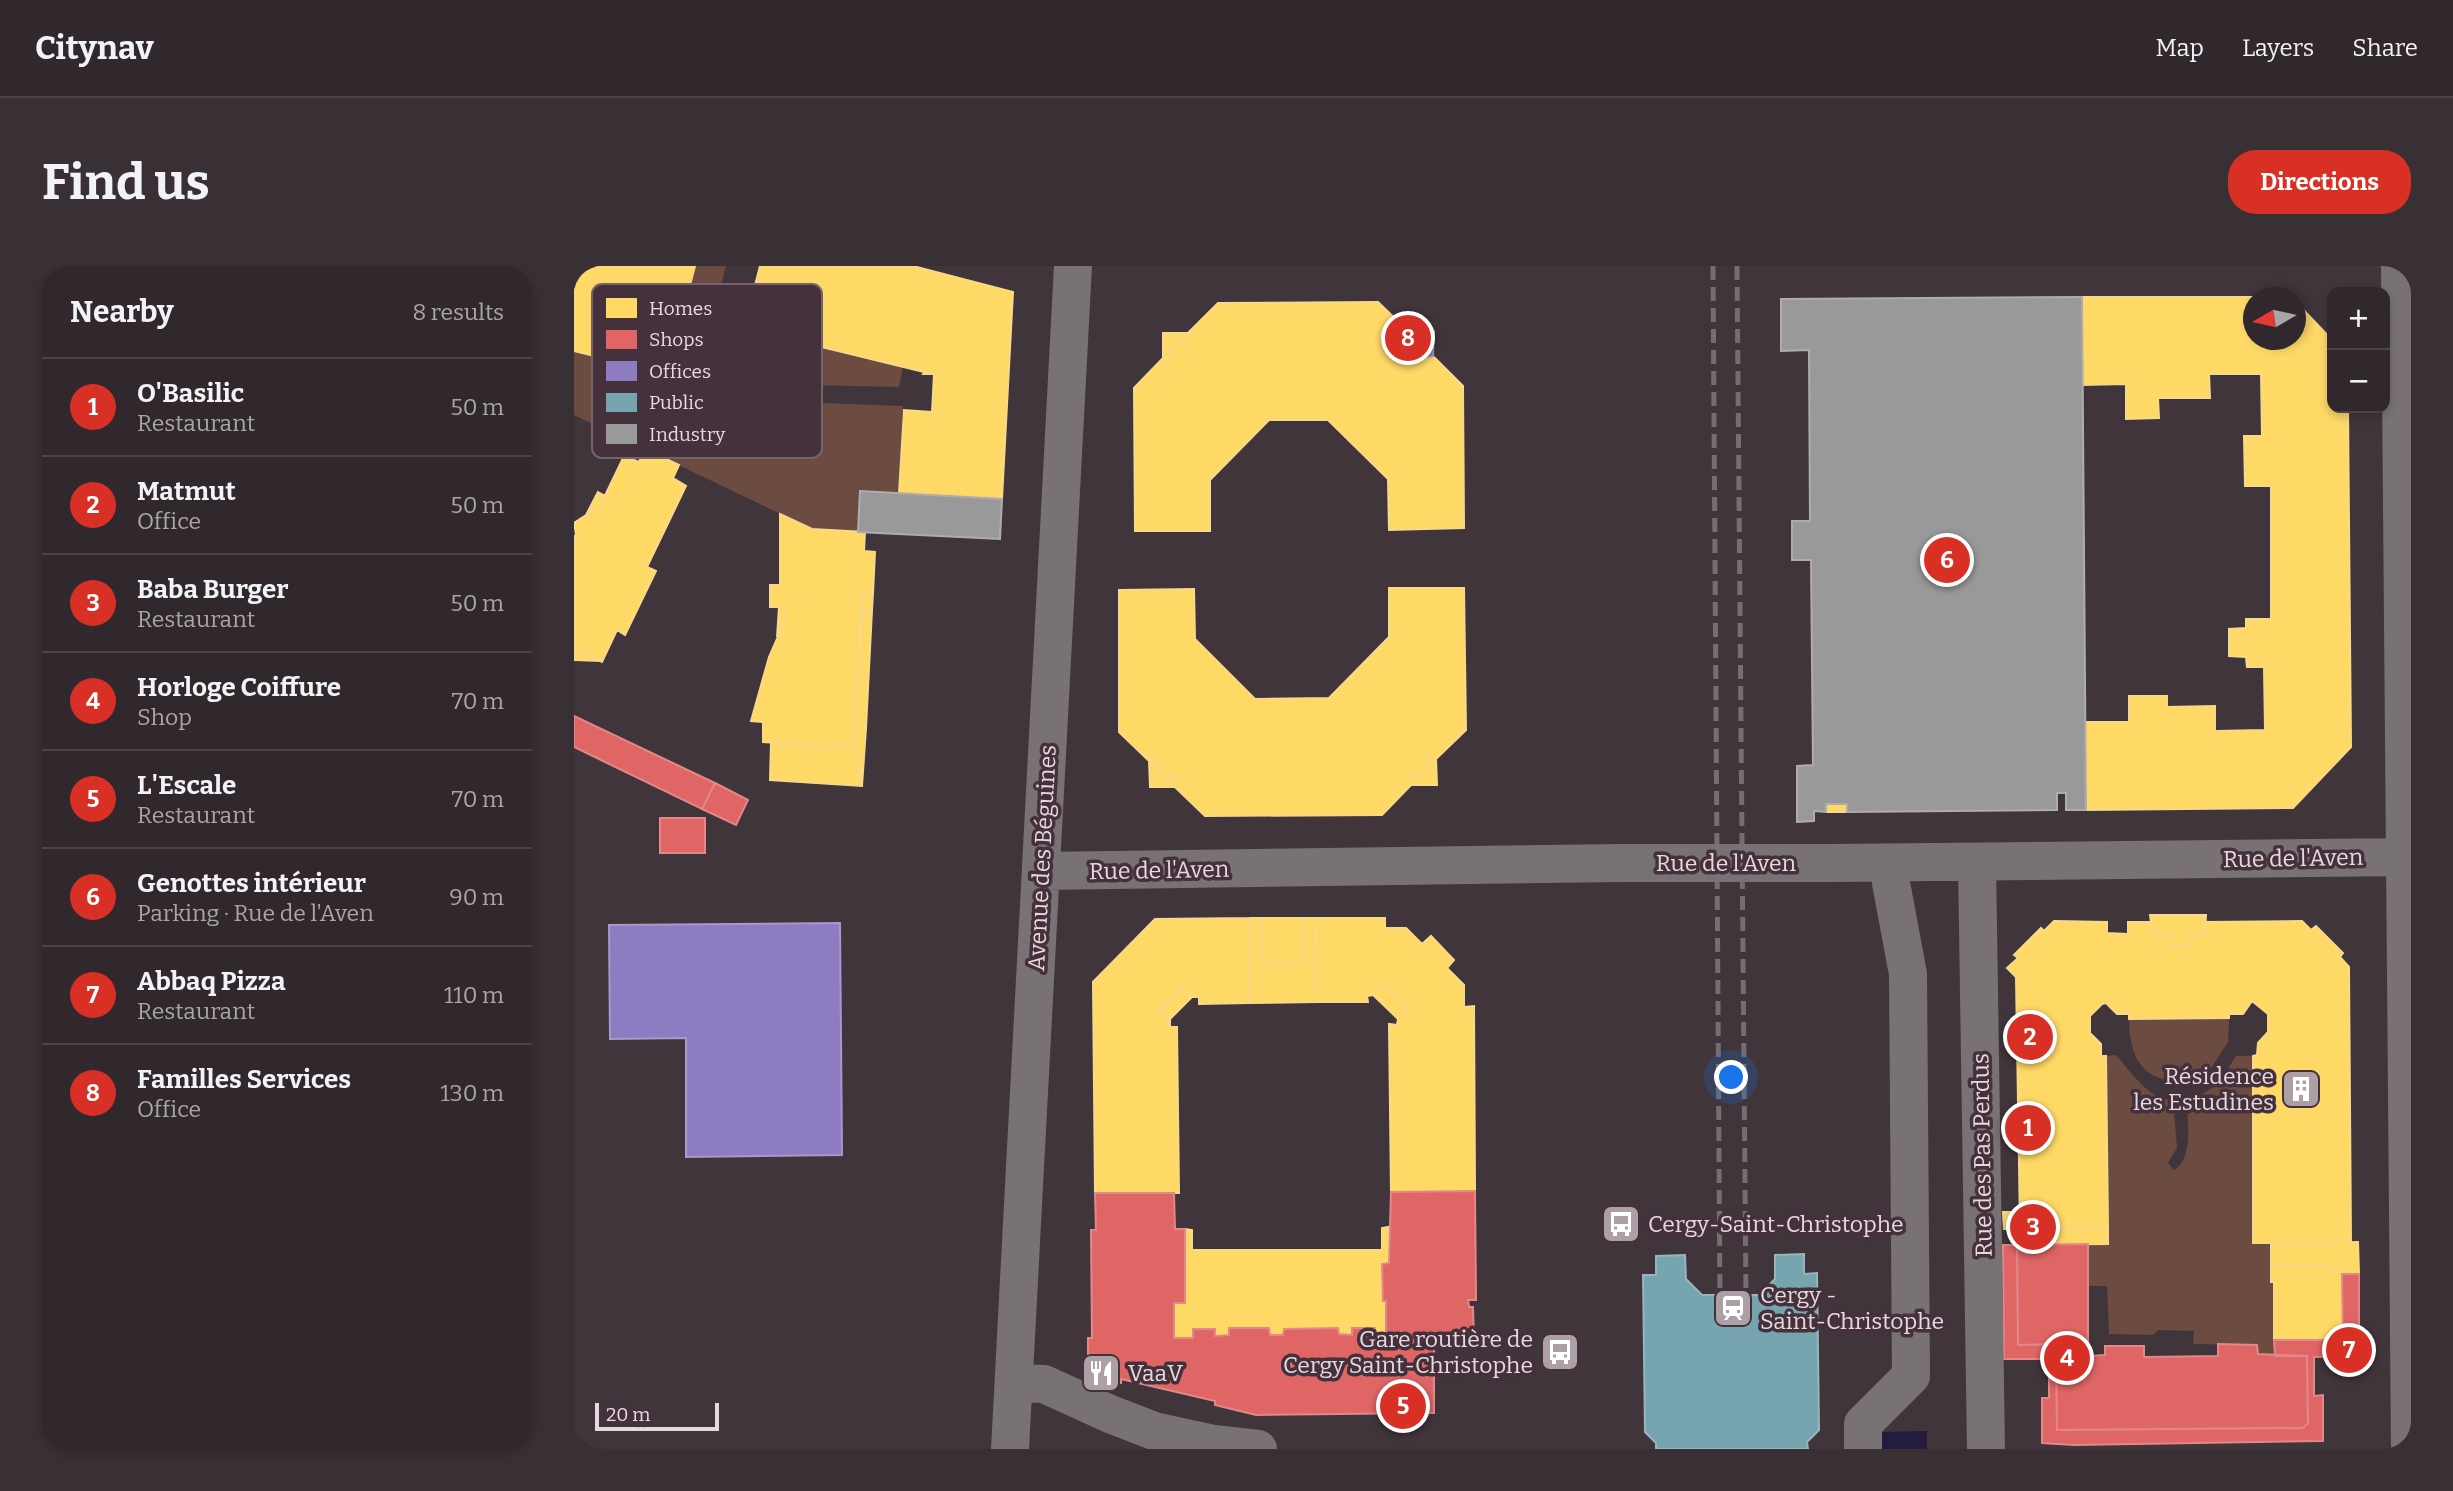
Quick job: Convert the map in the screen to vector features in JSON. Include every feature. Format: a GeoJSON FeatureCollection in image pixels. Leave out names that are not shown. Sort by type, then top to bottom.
{"type":"FeatureCollection","features":[{"type":"Feature","properties":{"kind":"street","name":"Avenue des Béguines"},"geometry":{"type":"LineString","coordinates":[[1010,1449],[1025,1384],[1041,871],[1073,266]]}},
{"type":"Feature","properties":{"kind":"street"},"geometry":{"type":"LineString","coordinates":[[2400,266],[2408,857],[2410,1449]]}},
{"type":"Feature","properties":{"kind":"street","name":"Rue de l'Aven"},"geometry":{"type":"LineString","coordinates":[[1041,871],[2408,857]]}},
{"type":"Feature","properties":{"kind":"street","name":"Rue des Pas Perdus"},"geometry":{"type":"LineString","coordinates":[[1977,862],[1986,1449]]}},
{"type":"Feature","properties":{"kind":"street"},"geometry":{"type":"LineString","coordinates":[[1863,1449],[1863,1424],[1912,1376],[1908,974],[1891,883]]}},
{"type":"Feature","properties":{"kind":"street"},"geometry":{"type":"LineString","coordinates":[[1025,1384],[1044,1384],[1110,1415],[1154,1431],[1214,1444],[1258,1449]]}},
{"type":"Feature","properties":{"kind":"shaded area"},"geometry":{"type":"Polygon","coordinates":[[[695,266],[726,266],[721,284],[669,284],[695,266]]]}},
{"type":"Feature","properties":{"kind":"shaded area"},"geometry":{"type":"Polygon","coordinates":[[[592,338],[592,424],[574,415],[574,351],[592,338]]]}},
{"type":"Feature","properties":{"kind":"shaded area"},"geometry":{"type":"Polygon","coordinates":[[[822,347],[903,367],[899,387],[822,385],[822,347]]]}},
{"type":"Feature","properties":{"kind":"shaded area"},"geometry":{"type":"Polygon","coordinates":[[[822,403],[903,406],[899,493],[860,491],[858,532],[812,529],[664,458],[822,458],[822,403]]]}},
{"type":"Feature","properties":{"kind":"shaded area"},"geometry":{"type":"Polygon","coordinates":[[[2229,1018],[2228,1042],[2206,1076],[2197,1083],[2166,1080],[2155,1076],[2145,1070],[2133,1050],[2129,1019],[2229,1018]]]}},
{"type":"Feature","properties":{"kind":"shaded area"},"geometry":{"type":"Polygon","coordinates":[[[2116,1055],[2148,1090],[2164,1099],[2173,1100],[2177,1148],[2168,1163],[2174,1170],[2180,1165],[2187,1148],[2187,1101],[2217,1084],[2236,1056],[2253,1056],[2253,1243],[2271,1243],[2274,1354],[2258,1354],[2257,1345],[2193,1344],[2194,1331],[2158,1330],[2153,1335],[2109,1334],[2107,1286],[2088,1286],[2088,1244],[2108,1243],[2106,1056],[2116,1055]]]}},
{"type":"Feature","properties":{"kind":"shaded area"},"geometry":{"type":"Polygon","coordinates":[[[1927,1431],[1927,1449],[1876,1449],[1875,1432],[1927,1431]]]}},
{"type":"Feature","properties":{"kind":"building: Homes"},"geometry":{"type":"Polygon","coordinates":[[[580,266],[695,266],[690,284],[592,284],[592,355],[574,351],[574,278],[580,266]]]}},
{"type":"Feature","properties":{"kind":"building: Homes"},"geometry":{"type":"Polygon","coordinates":[[[760,266],[913,266],[1013,292],[1002,499],[899,493],[904,410],[932,412],[934,374],[923,374],[924,372],[822,347],[822,284],[755,284],[760,266]]]}},
{"type":"Feature","properties":{"kind":"building: Homes"},"geometry":{"type":"Polygon","coordinates":[[[2082,297],[2243,297],[2243,350],[2306,350],[2306,313],[2327,335],[2327,413],[2348,413],[2351,747],[2293,808],[2086,810],[2085,722],[2129,722],[2129,696],[2167,696],[2167,707],[2215,706],[2215,731],[2265,730],[2264,667],[2247,667],[2246,657],[2229,656],[2229,629],[2246,628],[2246,619],[2271,619],[2271,486],[2245,486],[2244,436],[2262,436],[2261,374],[2209,374],[2210,398],[2158,398],[2159,418],[2126,419],[2126,384],[2082,385],[2082,297]]]}},
{"type":"Feature","properties":{"kind":"building: Homes"},"geometry":{"type":"Polygon","coordinates":[[[1378,302],[1408,331],[1410,343],[1415,338],[1427,349],[1422,354],[1424,357],[1433,356],[1463,386],[1464,528],[1389,530],[1388,479],[1328,420],[1269,420],[1210,480],[1210,531],[1135,531],[1134,388],[1163,358],[1171,359],[1174,356],[1170,351],[1181,340],[1185,344],[1188,341],[1188,333],[1218,303],[1378,302]]]}},
{"type":"Feature","properties":{"kind":"building: Homes"},"geometry":{"type":"Polygon","coordinates":[[[1163,333],[1188,333],[1188,341],[1185,344],[1181,340],[1170,351],[1174,356],[1171,359],[1163,358],[1163,333]]]}},
{"type":"Feature","properties":{"kind":"building: Homes"},"geometry":{"type":"Polygon","coordinates":[[[623,458],[639,462],[641,458],[664,458],[679,465],[673,478],[686,486],[647,567],[656,571],[625,635],[617,630],[602,662],[574,649],[574,523],[600,506],[623,458]]]}},
{"type":"Feature","properties":{"kind":"building: Homes"},"geometry":{"type":"Polygon","coordinates":[[[598,492],[605,496],[600,506],[586,515],[598,492]]]}},
{"type":"Feature","properties":{"kind":"building: Homes"},"geometry":{"type":"Polygon","coordinates":[[[780,514],[812,529],[865,532],[864,551],[875,552],[873,593],[862,592],[854,746],[831,745],[831,749],[818,748],[818,745],[794,747],[794,744],[763,742],[763,722],[751,721],[769,657],[784,623],[785,607],[770,607],[770,585],[780,585],[780,514]]]}},
{"type":"Feature","properties":{"kind":"building: Homes"},"geometry":{"type":"Polygon","coordinates":[[[1389,588],[1464,588],[1466,730],[1436,759],[1425,762],[1429,767],[1418,778],[1413,774],[1411,776],[1411,785],[1382,815],[1205,816],[1175,787],[1176,778],[1173,774],[1168,779],[1156,768],[1161,763],[1149,761],[1119,732],[1119,590],[1194,589],[1195,639],[1255,699],[1329,698],[1389,637],[1389,588]]]}},
{"type":"Feature","properties":{"kind":"building: Homes"},"geometry":{"type":"Polygon","coordinates":[[[862,592],[873,593],[872,610],[862,609],[862,592]]]}},
{"type":"Feature","properties":{"kind":"building: Homes"},"geometry":{"type":"Polygon","coordinates":[[[779,607],[785,607],[784,623],[777,637],[779,607]]]}},
{"type":"Feature","properties":{"kind":"building: Homes"},"geometry":{"type":"Polygon","coordinates":[[[862,609],[872,610],[866,728],[855,728],[862,609]]]}},
{"type":"Feature","properties":{"kind":"building: Homes"},"geometry":{"type":"Polygon","coordinates":[[[574,649],[601,661],[574,660],[574,649]]]}},
{"type":"Feature","properties":{"kind":"building: Homes"},"geometry":{"type":"Polygon","coordinates":[[[855,728],[866,728],[862,786],[854,746],[855,728]]]}},
{"type":"Feature","properties":{"kind":"building: Homes"},"geometry":{"type":"Polygon","coordinates":[[[771,742],[794,744],[794,747],[818,745],[818,748],[831,749],[831,745],[854,746],[862,786],[770,780],[771,742]]]}},
{"type":"Feature","properties":{"kind":"building: Homes"},"geometry":{"type":"Polygon","coordinates":[[[1436,759],[1437,785],[1411,785],[1411,776],[1413,774],[1418,778],[1429,767],[1425,762],[1436,759]]]}},
{"type":"Feature","properties":{"kind":"building: Homes"},"geometry":{"type":"Polygon","coordinates":[[[1149,761],[1161,763],[1156,768],[1168,779],[1173,774],[1176,778],[1175,787],[1150,787],[1149,761]]]}},
{"type":"Feature","properties":{"kind":"building: Homes"},"geometry":{"type":"Polygon","coordinates":[[[1826,804],[1847,804],[1847,812],[1826,812],[1826,804]]]}},
{"type":"Feature","properties":{"kind":"building: Homes"},"geometry":{"type":"Polygon","coordinates":[[[2150,915],[2206,915],[2205,935],[2188,935],[2188,945],[2170,945],[2169,936],[2153,935],[2150,915]]]}},
{"type":"Feature","properties":{"kind":"building: Homes"},"geometry":{"type":"Polygon","coordinates":[[[1250,918],[1249,1003],[1199,1004],[1199,997],[1192,997],[1182,987],[1159,1010],[1170,1020],[1170,1027],[1177,1027],[1179,1193],[1095,1193],[1093,982],[1155,919],[1250,918]]]}},
{"type":"Feature","properties":{"kind":"building: Homes"},"geometry":{"type":"Polygon","coordinates":[[[1250,918],[1261,918],[1262,963],[1304,963],[1304,918],[1316,918],[1317,1002],[1249,1003],[1250,918]]]}},
{"type":"Feature","properties":{"kind":"building: Homes"},"geometry":{"type":"Polygon","coordinates":[[[1261,918],[1304,918],[1304,963],[1262,963],[1261,918]]]}},
{"type":"Feature","properties":{"kind":"building: Homes"},"geometry":{"type":"Polygon","coordinates":[[[1316,918],[1385,918],[1385,928],[1406,928],[1422,944],[1431,936],[1454,960],[1447,968],[1464,985],[1464,1007],[1474,1006],[1475,1191],[1391,1192],[1389,1024],[1397,1025],[1398,1019],[1408,1008],[1382,984],[1373,995],[1367,996],[1368,1002],[1317,1002],[1316,918]]]}},
{"type":"Feature","properties":{"kind":"building: Homes","name":"Résidence les Estudines"},"geometry":{"type":"Polygon","coordinates":[[[2054,921],[2107,922],[2107,933],[2128,934],[2128,922],[2152,922],[2153,935],[2169,936],[2170,945],[2188,945],[2188,935],[2205,935],[2205,922],[2302,921],[2311,930],[2316,926],[2343,953],[2340,957],[2349,967],[2351,1242],[2253,1243],[2253,1056],[2257,1055],[2258,1043],[2268,1032],[2268,1014],[2252,1001],[2243,1014],[2229,1014],[2229,1018],[2129,1019],[2129,1014],[2117,1014],[2106,1003],[2102,1004],[2090,1016],[2090,1033],[2101,1044],[2101,1056],[2106,1056],[2108,1228],[2020,1228],[2016,977],[2007,968],[2018,958],[2014,955],[2041,928],[2044,931],[2054,921]]]}},
{"type":"Feature","properties":{"kind":"building: Homes"},"geometry":{"type":"Polygon","coordinates":[[[1382,984],[1408,1008],[1398,1019],[1373,995],[1382,984]]]}},
{"type":"Feature","properties":{"kind":"building: Homes"},"geometry":{"type":"Polygon","coordinates":[[[1182,987],[1192,997],[1169,1020],[1159,1010],[1182,987]]]}},
{"type":"Feature","properties":{"kind":"building: Homes"},"geometry":{"type":"Polygon","coordinates":[[[2003,1212],[2011,1212],[2012,1229],[2004,1229],[2003,1212]]]}},
{"type":"Feature","properties":{"kind":"building: Homes"},"geometry":{"type":"Polygon","coordinates":[[[1388,1227],[1389,1263],[1382,1264],[1386,1338],[1375,1338],[1375,1328],[1352,1328],[1352,1335],[1339,1334],[1338,1328],[1284,1329],[1283,1335],[1270,1335],[1269,1328],[1229,1328],[1229,1335],[1215,1336],[1215,1329],[1193,1329],[1193,1338],[1174,1338],[1174,1303],[1185,1303],[1185,1229],[1192,1230],[1192,1250],[1382,1250],[1382,1228],[1388,1227]]]}},
{"type":"Feature","properties":{"kind":"building: Homes"},"geometry":{"type":"Polygon","coordinates":[[[2020,1228],[2108,1228],[2108,1244],[2019,1245],[2020,1228]]]}},
{"type":"Feature","properties":{"kind":"building: Homes"},"geometry":{"type":"Polygon","coordinates":[[[2358,1242],[2359,1274],[2342,1274],[2326,1265],[2271,1266],[2271,1243],[2358,1242]]]}},
{"type":"Feature","properties":{"kind":"building: Homes"},"geometry":{"type":"Polygon","coordinates":[[[2326,1265],[2342,1274],[2343,1340],[2274,1340],[2274,1282],[2271,1282],[2271,1266],[2326,1265]]]}},
{"type":"Feature","properties":{"kind":"building: Homes"},"geometry":{"type":"Polygon","coordinates":[[[2056,1344],[2088,1344],[2088,1355],[2056,1358],[2056,1344]]]}},
{"type":"Feature","properties":{"kind":"building: Shops"},"geometry":{"type":"Polygon","coordinates":[[[574,716],[715,783],[702,809],[574,747],[574,716]]]}},
{"type":"Feature","properties":{"kind":"building: Shops"},"geometry":{"type":"Polygon","coordinates":[[[715,783],[748,800],[736,825],[702,809],[715,783]]]}},
{"type":"Feature","properties":{"kind":"building: Shops"},"geometry":{"type":"Polygon","coordinates":[[[660,818],[705,818],[705,853],[660,853],[660,818]]]}},
{"type":"Feature","properties":{"kind":"building: Shops"},"geometry":{"type":"Polygon","coordinates":[[[1475,1191],[1476,1300],[1468,1300],[1469,1307],[1473,1307],[1474,1342],[1434,1342],[1434,1413],[1256,1415],[1215,1405],[1215,1401],[1121,1379],[1121,1383],[1088,1376],[1088,1338],[1092,1338],[1091,1230],[1096,1230],[1095,1193],[1174,1193],[1175,1229],[1185,1229],[1185,1303],[1174,1303],[1174,1338],[1193,1338],[1193,1329],[1215,1329],[1215,1336],[1229,1335],[1229,1328],[1269,1328],[1270,1335],[1283,1335],[1284,1329],[1338,1328],[1339,1334],[1352,1335],[1352,1328],[1375,1328],[1375,1338],[1386,1338],[1382,1264],[1389,1263],[1391,1192],[1475,1191]]]}},
{"type":"Feature","properties":{"kind":"building: Shops"},"geometry":{"type":"Polygon","coordinates":[[[2088,1244],[2088,1344],[2018,1345],[2017,1245],[2088,1244]]]}},
{"type":"Feature","properties":{"kind":"building: Shops"},"geometry":{"type":"Polygon","coordinates":[[[2003,1245],[2017,1245],[2018,1345],[2056,1344],[2057,1430],[2303,1428],[2308,1423],[2307,1356],[2275,1356],[2274,1340],[2343,1340],[2342,1274],[2359,1274],[2359,1356],[2314,1357],[2314,1396],[2323,1395],[2323,1441],[2074,1445],[2042,1443],[2042,1398],[2049,1398],[2049,1359],[2004,1359],[2003,1245]]]}},
{"type":"Feature","properties":{"kind":"building: Shops"},"geometry":{"type":"Polygon","coordinates":[[[2218,1344],[2257,1345],[2258,1354],[2307,1356],[2308,1423],[2303,1428],[2057,1430],[2056,1358],[2105,1355],[2105,1346],[2144,1346],[2144,1357],[2218,1356],[2218,1344]]]}},
{"type":"Feature","properties":{"kind":"building: Offices"},"geometry":{"type":"Polygon","coordinates":[[[1408,331],[1434,331],[1433,356],[1424,357],[1422,354],[1427,349],[1415,338],[1410,343],[1408,331]]]}},
{"type":"Feature","properties":{"kind":"building: Offices"},"geometry":{"type":"Polygon","coordinates":[[[840,923],[842,1155],[686,1157],[686,1038],[610,1039],[609,925],[840,923]]]}},
{"type":"Feature","properties":{"kind":"building: Public","name":"Cergy - Saint-Christophe"},"geometry":{"type":"Polygon","coordinates":[[[1804,1254],[1804,1274],[1817,1273],[1819,1430],[1807,1442],[1808,1449],[1656,1449],[1656,1443],[1645,1432],[1643,1275],[1656,1275],[1656,1256],[1685,1255],[1686,1279],[1702,1295],[1759,1295],[1775,1279],[1775,1255],[1804,1254]]]}},
{"type":"Feature","properties":{"kind":"building: Industry"},"geometry":{"type":"Polygon","coordinates":[[[2082,297],[2086,810],[2066,810],[2066,793],[2057,793],[2057,810],[1847,812],[1847,804],[1826,804],[1826,812],[1814,811],[1814,821],[1797,822],[1797,766],[1813,765],[1811,560],[1792,560],[1792,521],[1810,521],[1809,350],[1781,351],[1781,299],[2082,297]]]}},
{"type":"Feature","properties":{"kind":"building: Industry"},"geometry":{"type":"Polygon","coordinates":[[[860,491],[1002,499],[1000,539],[858,532],[860,491]]]}},
{"type":"Feature","properties":{"kind":"railway"},"geometry":{"type":"LineString","coordinates":[[1713,266],[1720,1301]]}},
{"type":"Feature","properties":{"kind":"railway"},"geometry":{"type":"LineString","coordinates":[[1737,266],[1746,1299]]}},
{"type":"Feature","properties":{"kind":"place","name":"Familles Services"},"geometry":{"type":"Point","coordinates":[1408,338]}},
{"type":"Feature","properties":{"kind":"place","name":"Genottes intérieur"},"geometry":{"type":"Point","coordinates":[1947,560]}},
{"type":"Feature","properties":{"kind":"place","name":"Matmut"},"geometry":{"type":"Point","coordinates":[2030,1037]}},
{"type":"Feature","properties":{"kind":"place","name":"Résidence les Estudines"},"geometry":{"type":"Point","coordinates":[2301,1089]}},
{"type":"Feature","properties":{"kind":"place","name":"O'Basilic"},"geometry":{"type":"Point","coordinates":[2028,1128]}},
{"type":"Feature","properties":{"kind":"place","name":"Cergy-Saint-Christophe"},"geometry":{"type":"Point","coordinates":[1621,1224]}},
{"type":"Feature","properties":{"kind":"place","name":"Baba Burger"},"geometry":{"type":"Point","coordinates":[2033,1227]}},
{"type":"Feature","properties":{"kind":"place","name":"Cergy - Saint-Christophe"},"geometry":{"type":"Point","coordinates":[1733,1308]}},
{"type":"Feature","properties":{"kind":"place","name":"Abbaq Pizza"},"geometry":{"type":"Point","coordinates":[2349,1350]}},
{"type":"Feature","properties":{"kind":"place","name":"Gare routière de Cergy Saint-Christophe"},"geometry":{"type":"Point","coordinates":[1560,1352]}},
{"type":"Feature","properties":{"kind":"place","name":"Horloge Coiffure"},"geometry":{"type":"Point","coordinates":[2067,1358]}},
{"type":"Feature","properties":{"kind":"place","name":"VaaV"},"geometry":{"type":"Point","coordinates":[1101,1373]}},
{"type":"Feature","properties":{"kind":"place","name":"L'Escale"},"geometry":{"type":"Point","coordinates":[1403,1406]}}]}
